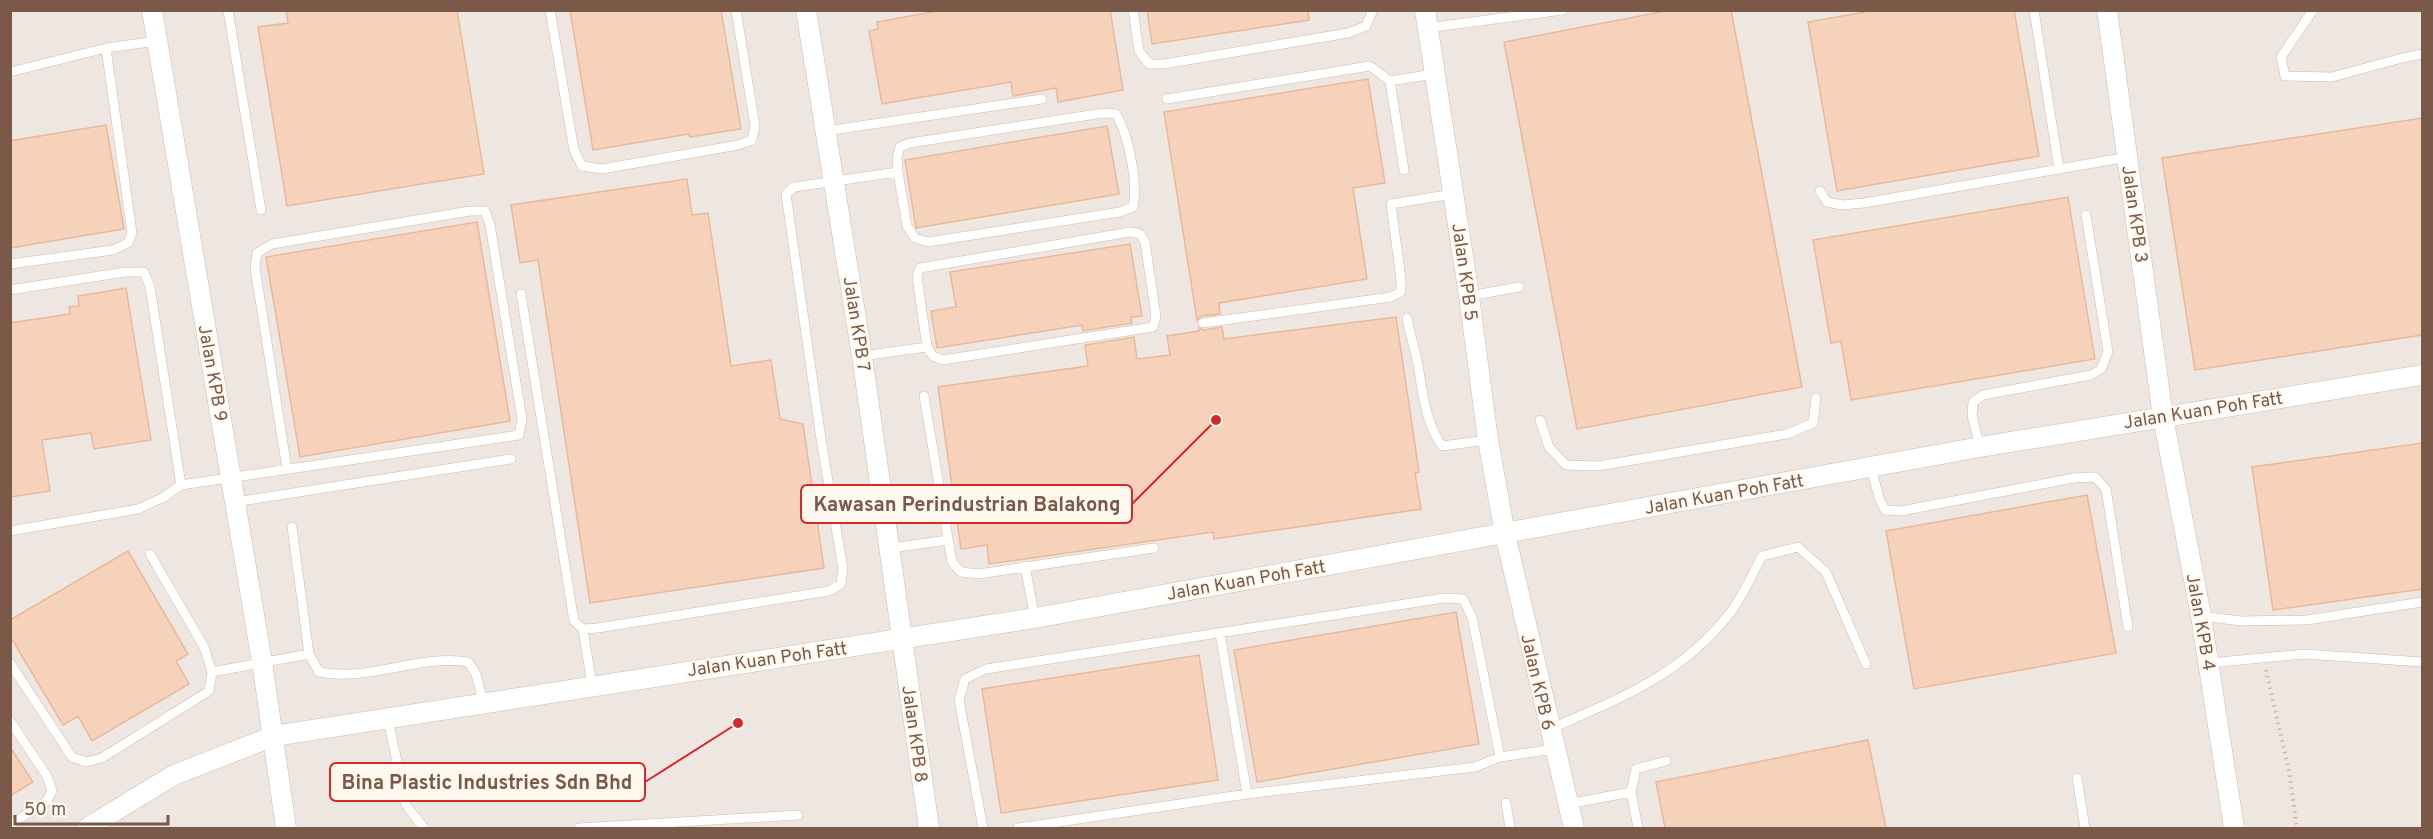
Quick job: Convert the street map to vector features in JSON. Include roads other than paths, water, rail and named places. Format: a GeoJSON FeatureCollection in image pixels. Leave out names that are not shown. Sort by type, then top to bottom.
{"type":"FeatureCollection","features":[{"type":"Feature","properties":{"kind":"street","name":"Jalan KPB 9"},"geometry":{"type":"LineString","coordinates":[[152,10],[262,662],[286,828]]}},
{"type":"Feature","properties":{"kind":"street","name":"Jalan KPB 7"},"geometry":{"type":"LineString","coordinates":[[806,10],[862,356],[891,548],[902,639]]}},
{"type":"Feature","properties":{"kind":"street","name":"Jalan KPB 3"},"geometry":{"type":"LineString","coordinates":[[2107,10],[2163,417]]}},
{"type":"Feature","properties":{"kind":"street","name":"Jalan KPB 5"},"geometry":{"type":"LineString","coordinates":[[1426,19],[1469,296],[1488,440],[1505,534]]}},
{"type":"Feature","properties":{"kind":"street","name":"Jalan Kuan Poh Fatt"},"geometry":{"type":"LineString","coordinates":[[87,828],[174,775],[274,736],[1035,618],[1871,466],[2422,375]]}},
{"type":"Feature","properties":{"kind":"street","name":"Jalan KPB 4"},"geometry":{"type":"LineString","coordinates":[[2163,417],[2201,616],[2234,828]]}},
{"type":"Feature","properties":{"kind":"street","name":"Jalan KPB 6"},"geometry":{"type":"LineString","coordinates":[[1505,534],[1574,828]]}},
{"type":"Feature","properties":{"kind":"street","name":"Jalan KPB 8"},"geometry":{"type":"LineString","coordinates":[[902,639],[929,828]]}},
{"type":"Feature","properties":{"kind":"lane"},"geometry":{"type":"LineString","coordinates":[[228,10],[261,210]]}},
{"type":"Feature","properties":{"kind":"lane"},"geometry":{"type":"LineString","coordinates":[[550,10],[574,150],[582,166],[602,169],[738,146],[752,140],[755,126],[736,10]]}},
{"type":"Feature","properties":{"kind":"lane"},"geometry":{"type":"LineString","coordinates":[[1132,10],[1139,51],[1149,64],[1164,64],[1348,33],[1366,26],[1373,10]]}},
{"type":"Feature","properties":{"kind":"lane"},"geometry":{"type":"LineString","coordinates":[[1474,10],[1476,22]]}},
{"type":"Feature","properties":{"kind":"lane"},"geometry":{"type":"LineString","coordinates":[[1426,19],[1476,22],[1563,10]]}},
{"type":"Feature","properties":{"kind":"lane"},"geometry":{"type":"LineString","coordinates":[[2034,10],[2059,169]]}},
{"type":"Feature","properties":{"kind":"lane"},"geometry":{"type":"LineString","coordinates":[[2313,10],[2281,57],[2285,76],[2332,77],[2422,54]]}},
{"type":"Feature","properties":{"kind":"lane"},"geometry":{"type":"LineString","coordinates":[[10,72],[106,48],[157,41]]}},
{"type":"Feature","properties":{"kind":"lane"},"geometry":{"type":"LineString","coordinates":[[10,264],[113,250],[128,243],[132,233],[106,48]]}},
{"type":"Feature","properties":{"kind":"lane"},"geometry":{"type":"LineString","coordinates":[[1167,99],[1370,66],[1390,81],[1404,170]]}},
{"type":"Feature","properties":{"kind":"lane"},"geometry":{"type":"LineString","coordinates":[[1390,81],[1434,74]]}},
{"type":"Feature","properties":{"kind":"lane"},"geometry":{"type":"LineString","coordinates":[[826,131],[1042,99]]}},
{"type":"Feature","properties":{"kind":"lane"},"geometry":{"type":"LineString","coordinates":[[1103,113],[1116,114],[1124,126],[1136,194],[1133,207],[1120,212],[928,242],[915,238],[908,226],[898,172],[897,157],[900,147],[910,143],[1103,113]]}},
{"type":"Feature","properties":{"kind":"lane"},"geometry":{"type":"LineString","coordinates":[[1820,191],[1827,202],[1842,205],[2128,157]]}},
{"type":"Feature","properties":{"kind":"lane"},"geometry":{"type":"LineString","coordinates":[[583,629],[828,591],[841,584],[843,569],[821,439],[786,194],[794,187],[898,172]]}},
{"type":"Feature","properties":{"kind":"lane"},"geometry":{"type":"LineString","coordinates":[[1203,323],[1391,297],[1401,292],[1391,204],[1453,194]]}},
{"type":"Feature","properties":{"kind":"lane"},"geometry":{"type":"LineString","coordinates":[[10,531],[138,509],[164,497],[181,485],[519,435],[522,419],[490,225],[485,211],[470,211],[272,244],[257,253],[255,268],[288,469]]}},
{"type":"Feature","properties":{"kind":"lane"},"geometry":{"type":"LineString","coordinates":[[1980,447],[1972,416],[1973,402],[1983,395],[2091,375],[2101,369],[2108,352],[2086,215]]}},
{"type":"Feature","properties":{"kind":"lane"},"geometry":{"type":"LineString","coordinates":[[1130,232],[1140,234],[1145,242],[1156,316],[1153,327],[943,360],[933,356],[927,346],[917,276],[920,268],[1130,232]]}},
{"type":"Feature","properties":{"kind":"lane"},"geometry":{"type":"LineString","coordinates":[[10,290],[125,272],[144,272],[150,287],[181,485]]}},
{"type":"Feature","properties":{"kind":"lane"},"geometry":{"type":"LineString","coordinates":[[1469,296],[1519,287]]}},
{"type":"Feature","properties":{"kind":"lane"},"geometry":{"type":"LineString","coordinates":[[521,294],[574,621],[583,629],[592,685]]}},
{"type":"Feature","properties":{"kind":"lane"},"geometry":{"type":"LineString","coordinates":[[1407,318],[1425,410],[1432,432],[1442,446],[1488,440]]}},
{"type":"Feature","properties":{"kind":"lane"},"geometry":{"type":"LineString","coordinates":[[862,356],[927,346]]}},
{"type":"Feature","properties":{"kind":"lane"},"geometry":{"type":"LineString","coordinates":[[924,396],[952,562],[961,572],[978,574],[1154,548]]}},
{"type":"Feature","properties":{"kind":"lane"},"geometry":{"type":"LineString","coordinates":[[1540,420],[1549,447],[1566,465],[1598,466],[1787,434],[1813,423],[1816,399]]}},
{"type":"Feature","properties":{"kind":"lane"},"geometry":{"type":"LineString","coordinates":[[235,502],[511,459]]}},
{"type":"Feature","properties":{"kind":"lane"},"geometry":{"type":"LineString","coordinates":[[1871,466],[1879,498],[1885,510],[1901,511],[2074,478],[2095,477],[2106,489],[2128,627]]}},
{"type":"Feature","properties":{"kind":"lane"},"geometry":{"type":"LineString","coordinates":[[292,527],[309,654],[320,672],[340,676],[450,659],[468,662],[476,674],[483,702]]}},
{"type":"Feature","properties":{"kind":"lane"},"geometry":{"type":"LineString","coordinates":[[891,548],[948,540]]}},
{"type":"Feature","properties":{"kind":"lane"},"geometry":{"type":"LineString","coordinates":[[1549,729],[1634,693],[1687,659],[1731,612],[1762,556],[1798,548],[1826,572],[1866,664]]}},
{"type":"Feature","properties":{"kind":"lane"},"geometry":{"type":"LineString","coordinates":[[10,663],[72,757],[86,762],[102,758],[209,691],[212,672],[204,647],[150,554]]}},
{"type":"Feature","properties":{"kind":"lane"},"geometry":{"type":"LineString","coordinates":[[1025,566],[1035,618]]}},
{"type":"Feature","properties":{"kind":"lane"},"geometry":{"type":"LineString","coordinates":[[983,828],[959,700],[965,679],[986,669],[1444,598],[1463,599],[1472,616],[1500,757]]}},
{"type":"Feature","properties":{"kind":"lane"},"geometry":{"type":"LineString","coordinates":[[2201,616],[2241,621],[2307,620],[2422,602]]}},
{"type":"Feature","properties":{"kind":"lane"},"geometry":{"type":"LineString","coordinates":[[1220,633],[1247,794]]}},
{"type":"Feature","properties":{"kind":"lane"},"geometry":{"type":"LineString","coordinates":[[212,672],[309,654]]}},
{"type":"Feature","properties":{"kind":"lane"},"geometry":{"type":"LineString","coordinates":[[2209,663],[2305,654],[2422,663]]}},
{"type":"Feature","properties":{"kind":"lane"},"geometry":{"type":"LineString","coordinates":[[388,719],[406,805],[424,828]]}},
{"type":"Feature","properties":{"kind":"lane"},"geometry":{"type":"LineString","coordinates":[[10,721],[47,776],[52,792],[47,801],[10,825]]}},
{"type":"Feature","properties":{"kind":"lane"},"geometry":{"type":"LineString","coordinates":[[1018,828],[1247,794],[1475,767],[1500,757],[1554,749]]}},
{"type":"Feature","properties":{"kind":"lane"},"geometry":{"type":"LineString","coordinates":[[1638,828],[1631,792],[1636,769],[1666,761]]}},
{"type":"Feature","properties":{"kind":"lane"},"geometry":{"type":"LineString","coordinates":[[2077,778],[2085,828]]}},
{"type":"Feature","properties":{"kind":"lane"},"geometry":{"type":"LineString","coordinates":[[1568,804],[1631,792]]}},
{"type":"Feature","properties":{"kind":"lane"},"geometry":{"type":"LineString","coordinates":[[1506,803],[1510,828]]}},
{"type":"Feature","properties":{"kind":"lane"},"geometry":{"type":"LineString","coordinates":[[579,828],[798,816]]}},
{"type":"Feature","properties":{"kind":"place","name":"Kawasan Perindustrian Balakong"},"geometry":{"type":"Point","coordinates":[1216,420]}},
{"type":"Feature","properties":{"kind":"place","name":"Bina Plastic Industries Sdn Bhd"},"geometry":{"type":"Point","coordinates":[738,723]}}]}
